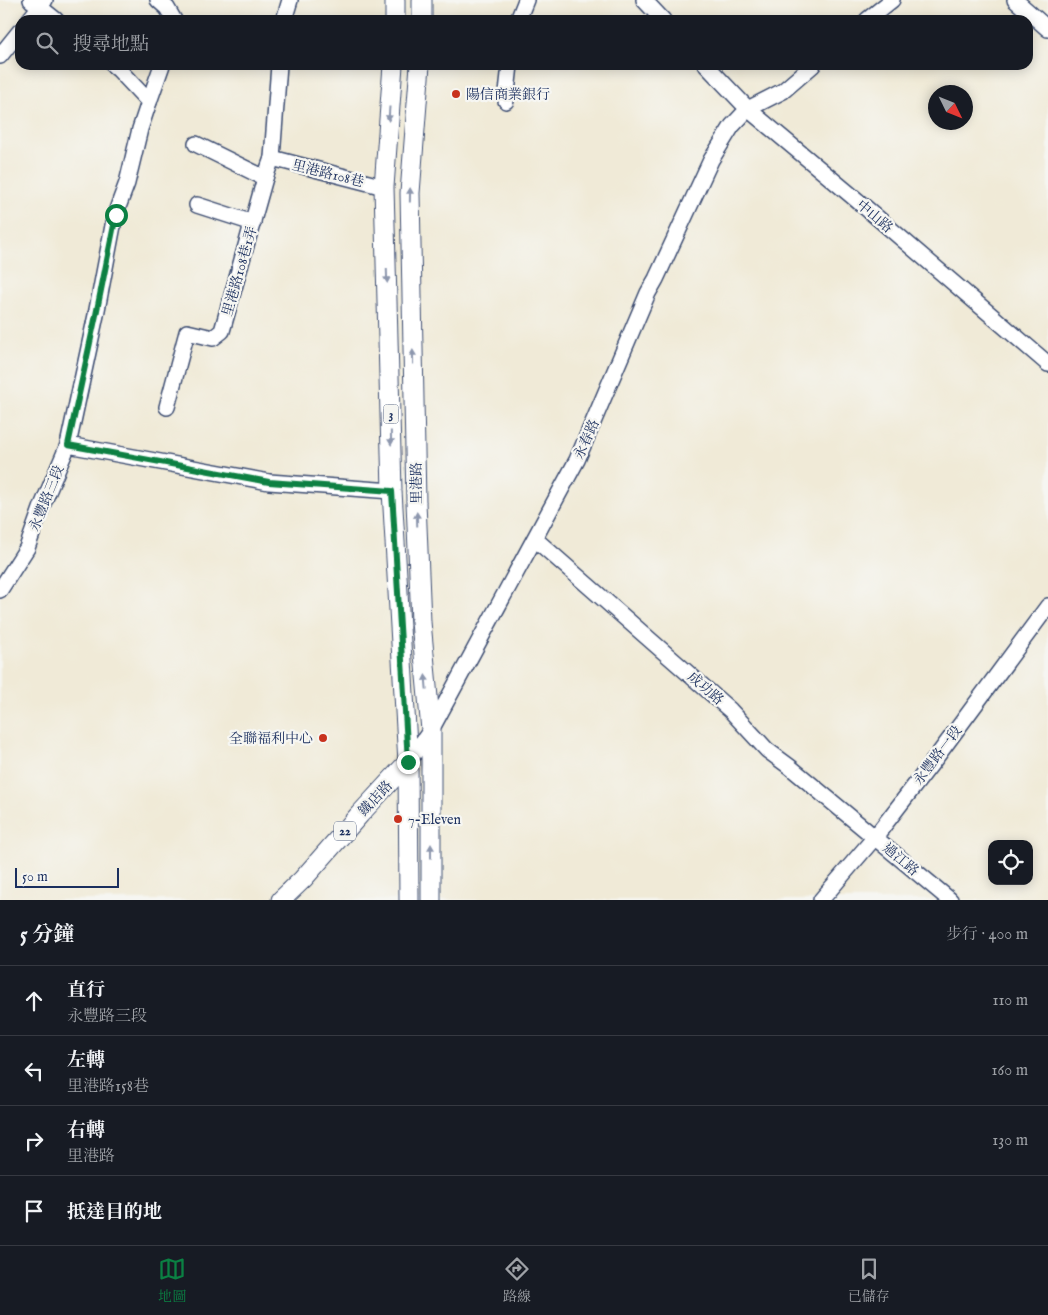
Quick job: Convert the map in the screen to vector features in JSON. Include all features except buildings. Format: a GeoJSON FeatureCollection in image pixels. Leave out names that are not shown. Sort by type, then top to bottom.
{"type":"FeatureCollection","features":[{"type":"Feature","properties":{"kind":"main road"},"geometry":{"type":"LineString","coordinates":[[395,0],[395,15]]}},
{"type":"Feature","properties":{"kind":"main road"},"geometry":{"type":"LineString","coordinates":[[422,0],[422,15]]}},
{"type":"Feature","properties":{"kind":"main road","name":"里港路"},"geometry":{"type":"LineString","coordinates":[[393,70],[384,186],[392,491],[408,762],[409,900]]}},
{"type":"Feature","properties":{"kind":"main road","name":"里港路"},"geometry":{"type":"LineString","coordinates":[[420,70],[410,192],[420,604],[431,730],[431,900]]}},
{"type":"Feature","properties":{"kind":"main road","name":"鐵店路"},"geometry":{"type":"LineString","coordinates":[[280,900],[303,879],[408,762]]}},
{"type":"Feature","properties":{"kind":"street"},"geometry":{"type":"LineString","coordinates":[[158,0],[167,8],[171,15]]}},
{"type":"Feature","properties":{"kind":"street"},"geometry":{"type":"LineString","coordinates":[[286,15],[290,0]]}},
{"type":"Feature","properties":{"kind":"street"},"geometry":{"type":"LineString","coordinates":[[520,15],[526,0]]}},
{"type":"Feature","properties":{"kind":"street"},"geometry":{"type":"LineString","coordinates":[[644,0],[658,15]]}},
{"type":"Feature","properties":{"kind":"street"},"geometry":{"type":"LineString","coordinates":[[870,11],[892,0]]}},
{"type":"Feature","properties":{"kind":"street"},"geometry":{"type":"LineString","coordinates":[[1015,0],[1032,15]]}},
{"type":"Feature","properties":{"kind":"street"},"geometry":{"type":"LineString","coordinates":[[32,15],[38,2],[51,15]]}},
{"type":"Feature","properties":{"kind":"street"},"geometry":{"type":"LineString","coordinates":[[1033,16],[1048,29]]}},
{"type":"Feature","properties":{"kind":"street"},"geometry":{"type":"LineString","coordinates":[[0,56],[15,37]]}},
{"type":"Feature","properties":{"kind":"street"},"geometry":{"type":"LineString","coordinates":[[119,70],[149,102]]}},
{"type":"Feature","properties":{"kind":"street","name":"永豐路三段"},"geometry":{"type":"LineString","coordinates":[[0,590],[27,548],[42,506],[68,445],[116,215],[127,183],[140,129],[160,70]]}},
{"type":"Feature","properties":{"kind":"street","name":"里港路108巷1弄"},"geometry":{"type":"LineString","coordinates":[[167,407],[187,332],[213,338],[222,331],[272,158],[280,70]]}},
{"type":"Feature","properties":{"kind":"street"},"geometry":{"type":"LineString","coordinates":[[506,101],[509,70]]}},
{"type":"Feature","properties":{"kind":"street","name":"中山路"},"geometry":{"type":"LineString","coordinates":[[711,70],[748,109],[860,202],[1048,364]]}},
{"type":"Feature","properties":{"kind":"street"},"geometry":{"type":"LineString","coordinates":[[748,109],[783,91],[807,70]]}},
{"type":"Feature","properties":{"kind":"street","name":"永春路"},"geometry":{"type":"LineString","coordinates":[[408,762],[431,730],[577,460],[648,293],[711,160],[732,126],[748,109]]}},
{"type":"Feature","properties":{"kind":"street"},"geometry":{"type":"LineString","coordinates":[[196,144],[265,178]]}},
{"type":"Feature","properties":{"kind":"street","name":"里港路108巷"},"geometry":{"type":"LineString","coordinates":[[272,158],[384,186]]}},
{"type":"Feature","properties":{"kind":"street"},"geometry":{"type":"LineString","coordinates":[[197,205],[253,223]]}},
{"type":"Feature","properties":{"kind":"street"},"geometry":{"type":"LineString","coordinates":[[68,445],[269,482],[392,491]]}},
{"type":"Feature","properties":{"kind":"street","name":"成功路"},"geometry":{"type":"LineString","coordinates":[[535,539],[730,710],[767,750],[875,838]]}},
{"type":"Feature","properties":{"kind":"street","name":"永豐路一段"},"geometry":{"type":"LineString","coordinates":[[821,900],[875,838],[1048,606]]}},
{"type":"Feature","properties":{"kind":"street","name":"過江路"},"geometry":{"type":"LineString","coordinates":[[875,838],[950,900]]}},
{"type":"Feature","properties":{"kind":"place","name":"陽信商業銀行"},"geometry":{"type":"Point","coordinates":[456,94]}},
{"type":"Feature","properties":{"kind":"place","name":"全聯福利中心"},"geometry":{"type":"Point","coordinates":[323,738]}},
{"type":"Feature","properties":{"kind":"place","name":"7-Eleven"},"geometry":{"type":"Point","coordinates":[398,819]}},
{"type":"Feature","properties":{"kind":"route"},"geometry":{"type":"LineString","coordinates":[[116,215],[68,445],[269,482],[392,491],[408,762]]}}]}
